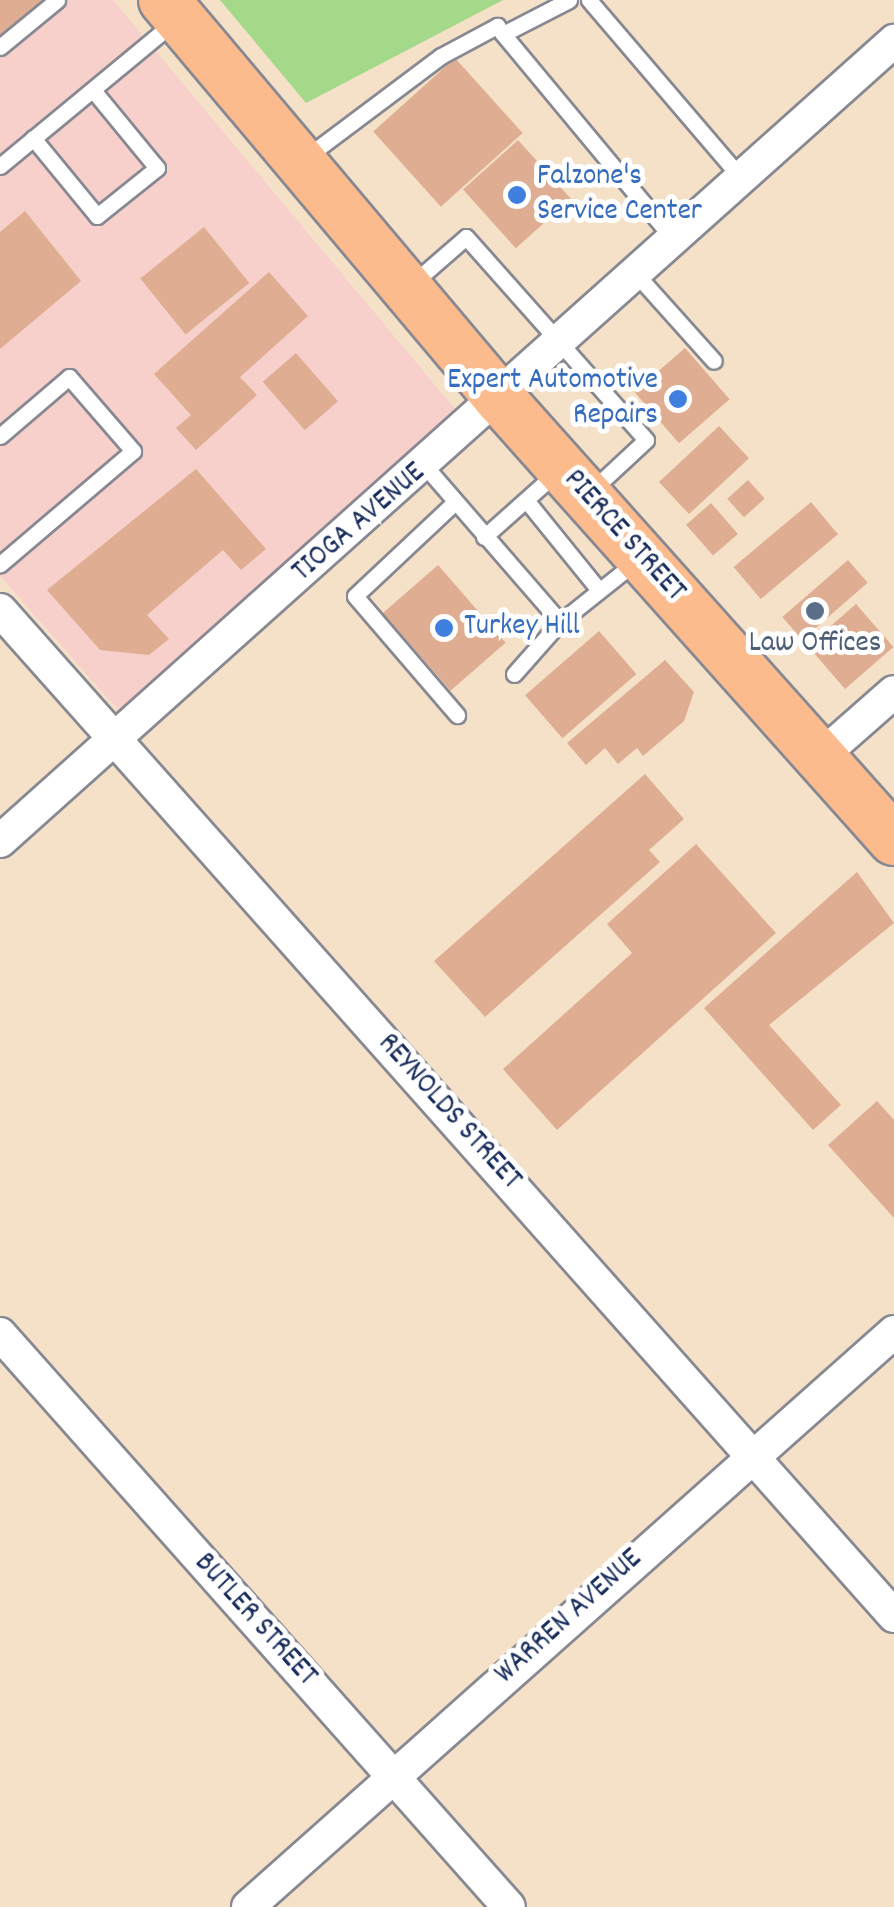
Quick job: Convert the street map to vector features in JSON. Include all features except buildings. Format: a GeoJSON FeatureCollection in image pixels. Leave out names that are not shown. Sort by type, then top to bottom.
{"type":"FeatureCollection","features":[{"type":"Feature","properties":{"kind":"main road","name":"PIERCE STREET"},"geometry":{"type":"LineString","coordinates":[[172,9],[501,400],[558,488],[641,557],[894,840]]}},
{"type":"Feature","properties":{"kind":"street","name":"TIOGA AVENUE"},"geometry":{"type":"LineString","coordinates":[[0,841],[501,400],[893,45]]}},
{"type":"Feature","properties":{"kind":"street","name":"REYNOLDS STREET"},"geometry":{"type":"LineString","coordinates":[[0,610],[894,1616]]}},
{"type":"Feature","properties":{"kind":"street"},"geometry":{"type":"LineString","coordinates":[[820,758],[894,692]]}},
{"type":"Feature","properties":{"kind":"street","name":"WARREN AVENUE"},"geometry":{"type":"LineString","coordinates":[[248,1907],[750,1453],[894,1332]]}},
{"type":"Feature","properties":{"kind":"street","name":"BUTLER STREET"},"geometry":{"type":"LineString","coordinates":[[0,1334],[508,1907]]}},
{"type":"Feature","properties":{"kind":"lane"},"geometry":{"type":"LineString","coordinates":[[0,47],[57,0]]}},
{"type":"Feature","properties":{"kind":"lane"},"geometry":{"type":"LineString","coordinates":[[503,34],[570,0]]}},
{"type":"Feature","properties":{"kind":"lane"},"geometry":{"type":"LineString","coordinates":[[589,0],[742,178]]}},
{"type":"Feature","properties":{"kind":"lane"},"geometry":{"type":"LineString","coordinates":[[0,166],[93,90],[172,9]]}},
{"type":"Feature","properties":{"kind":"lane"},"geometry":{"type":"LineString","coordinates":[[301,160],[442,56],[497,26],[675,242]]}},
{"type":"Feature","properties":{"kind":"lane"},"geometry":{"type":"LineString","coordinates":[[33,138],[97,216],[157,168],[93,90]]}},
{"type":"Feature","properties":{"kind":"lane"},"geometry":{"type":"LineString","coordinates":[[406,288],[466,238],[646,440],[558,488],[484,537]]}},
{"type":"Feature","properties":{"kind":"lane"},"geometry":{"type":"LineString","coordinates":[[637,275],[714,360]]}},
{"type":"Feature","properties":{"kind":"lane"},"geometry":{"type":"LineString","coordinates":[[0,436],[69,377],[133,451],[0,564]]}},
{"type":"Feature","properties":{"kind":"lane"},"geometry":{"type":"LineString","coordinates":[[426,466],[560,622]]}},
{"type":"Feature","properties":{"kind":"lane"},"geometry":{"type":"LineString","coordinates":[[558,488],[600,590]]}},
{"type":"Feature","properties":{"kind":"lane"},"geometry":{"type":"LineString","coordinates":[[455,502],[356,596],[457,715]]}},
{"type":"Feature","properties":{"kind":"lane"},"geometry":{"type":"LineString","coordinates":[[514,674],[560,622],[641,557]]}},
{"type":"Feature","properties":{"kind":"shaded area"},"geometry":{"type":"Polygon","coordinates":[[[0,0],[113,0],[455,409],[120,712],[0,576],[0,0]]]}},
{"type":"Feature","properties":{"kind":"green space"},"geometry":{"type":"Polygon","coordinates":[[[220,0],[503,0],[306,103],[220,0]]]}},
{"type":"Feature","properties":{"kind":"place","name":"Falzone's Service Center"},"geometry":{"type":"Point","coordinates":[517,195]}},
{"type":"Feature","properties":{"kind":"place","name":"Expert Automotive Repairs"},"geometry":{"type":"Point","coordinates":[678,399]}},
{"type":"Feature","properties":{"kind":"place","name":"Law Offices"},"geometry":{"type":"Point","coordinates":[815,611]}},
{"type":"Feature","properties":{"kind":"place","name":"Turkey Hill"},"geometry":{"type":"Point","coordinates":[444,628]}}]}
